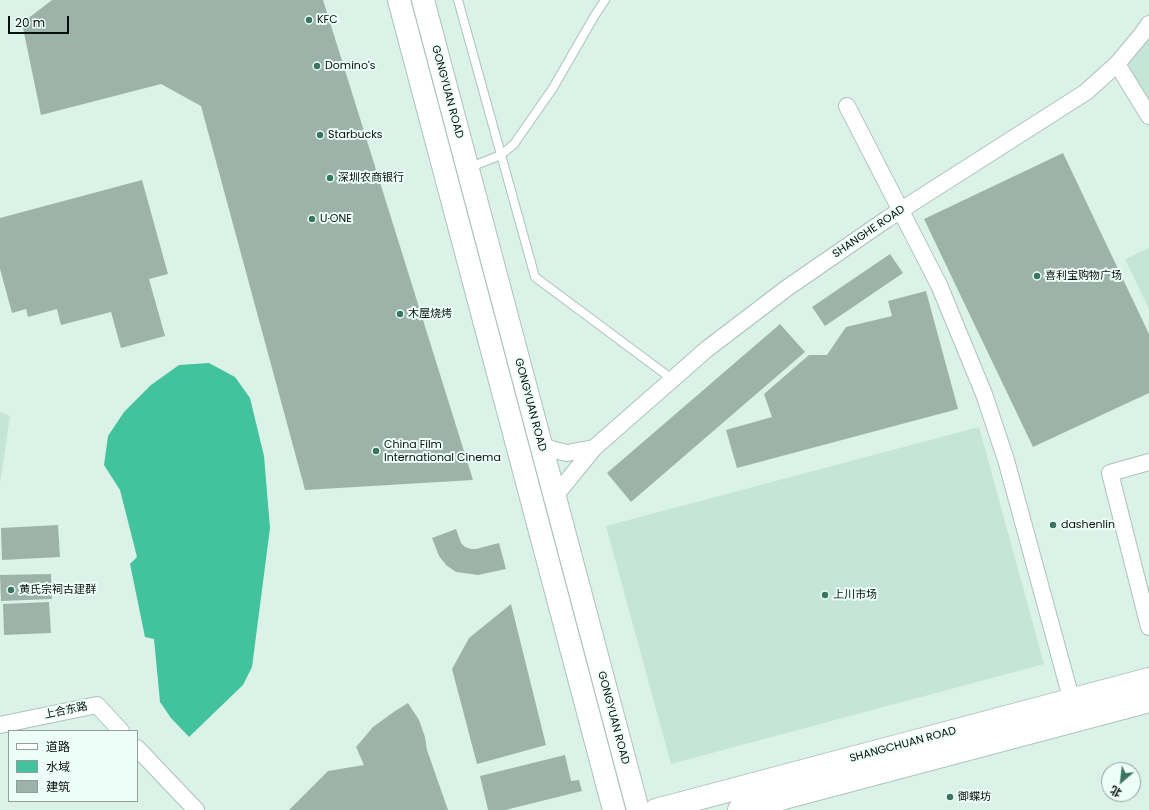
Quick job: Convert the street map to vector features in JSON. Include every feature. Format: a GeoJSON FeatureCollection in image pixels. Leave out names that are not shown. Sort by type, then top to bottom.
{"type":"FeatureCollection","features":[{"type":"Feature","properties":{"kind":"main road","name":"GONGYUAN ROAD"},"geometry":{"type":"LineString","coordinates":[[399,0],[614,810]]}},
{"type":"Feature","properties":{"kind":"main road","name":"GONGYUAN ROAD"},"geometry":{"type":"LineString","coordinates":[[422,0],[638,810]]}},
{"type":"Feature","properties":{"kind":"main road","name":"SHANGCHUAN ROAD"},"geometry":{"type":"LineString","coordinates":[[739,810],[1074,710],[1149,679]]}},
{"type":"Feature","properties":{"kind":"main road","name":"SHANGCHUAN ROAD"},"geometry":{"type":"LineString","coordinates":[[656,810],[1074,710],[1149,701]]}},
{"type":"Feature","properties":{"kind":"street","name":"SHANGHE ROAD"},"geometry":{"type":"LineString","coordinates":[[555,496],[594,448],[707,349],[787,288],[900,210],[1086,92],[1117,64],[1149,24]]}},
{"type":"Feature","properties":{"kind":"street"},"geometry":{"type":"LineString","coordinates":[[1117,64],[1149,116]]}},
{"type":"Feature","properties":{"kind":"street"},"geometry":{"type":"LineString","coordinates":[[847,106],[939,285],[984,394],[1006,460],[1074,710]]}},
{"type":"Feature","properties":{"kind":"street"},"geometry":{"type":"LineString","coordinates":[[541,445],[567,453],[594,448]]}},
{"type":"Feature","properties":{"kind":"street"},"geometry":{"type":"LineString","coordinates":[[1149,462],[1110,473],[1149,627]]}},
{"type":"Feature","properties":{"kind":"street","name":"上合东路"},"geometry":{"type":"LineString","coordinates":[[0,725],[97,704],[120,730]]}},
{"type":"Feature","properties":{"kind":"street"},"geometry":{"type":"LineString","coordinates":[[138,749],[196,810]]}},
{"type":"Feature","properties":{"kind":"lane"},"geometry":{"type":"LineString","coordinates":[[458,0],[535,277],[672,379]]}},
{"type":"Feature","properties":{"kind":"lane"},"geometry":{"type":"LineString","coordinates":[[467,168],[501,155],[514,144],[553,88],[605,0]]}},
{"type":"Feature","properties":{"kind":"shaded area"},"geometry":{"type":"Polygon","coordinates":[[[1149,33],[1149,105],[1124,64],[1149,33]]]}},
{"type":"Feature","properties":{"kind":"shaded area"},"geometry":{"type":"Polygon","coordinates":[[[1149,248],[1149,309],[1125,259],[1149,248]]]}},
{"type":"Feature","properties":{"kind":"shaded area"},"geometry":{"type":"Polygon","coordinates":[[[0,412],[10,416],[0,484],[0,412]]]}},
{"type":"Feature","properties":{"kind":"shaded area","name":"上川市场"},"geometry":{"type":"Polygon","coordinates":[[[979,427],[1044,664],[671,764],[606,526],[979,427]]]}},
{"type":"Feature","properties":{"kind":"water"},"geometry":{"type":"Polygon","coordinates":[[[209,363],[235,377],[250,398],[264,456],[270,528],[252,667],[243,685],[189,737],[171,718],[160,702],[154,639],[145,637],[130,564],[137,557],[120,490],[104,465],[108,436],[124,412],[151,385],[179,365],[209,363]]]}},
{"type":"Feature","properties":{"kind":"building","name":"U·ONE"},"geometry":{"type":"Polygon","coordinates":[[[52,0],[323,0],[473,480],[305,490],[201,106],[161,84],[41,115],[22,23],[52,0]]]}},
{"type":"Feature","properties":{"kind":"building","name":"喜利宝购物广场"},"geometry":{"type":"Polygon","coordinates":[[[1063,153],[1149,334],[1149,393],[1033,447],[924,219],[1063,153]]]}},
{"type":"Feature","properties":{"kind":"building"},"geometry":{"type":"Polygon","coordinates":[[[142,180],[168,274],[149,279],[165,336],[121,348],[111,312],[61,325],[57,309],[28,317],[26,309],[12,313],[0,269],[0,218],[142,180]]]}},
{"type":"Feature","properties":{"kind":"building"},"geometry":{"type":"Polygon","coordinates":[[[890,254],[903,273],[825,326],[812,307],[890,254]]]}},
{"type":"Feature","properties":{"kind":"building"},"geometry":{"type":"Polygon","coordinates":[[[926,291],[958,409],[737,468],[726,430],[772,417],[764,394],[809,355],[827,355],[846,327],[892,316],[888,301],[926,291]]]}},
{"type":"Feature","properties":{"kind":"building"},"geometry":{"type":"Polygon","coordinates":[[[780,324],[805,352],[631,502],[607,473],[780,324]]]}},
{"type":"Feature","properties":{"kind":"building"},"geometry":{"type":"Polygon","coordinates":[[[58,525],[60,557],[2,560],[1,528],[58,525]]]}},
{"type":"Feature","properties":{"kind":"building"},"geometry":{"type":"Polygon","coordinates":[[[456,529],[461,543],[465,547],[471,549],[499,543],[506,569],[478,575],[456,572],[446,565],[439,556],[432,538],[456,529]]]}},
{"type":"Feature","properties":{"kind":"building"},"geometry":{"type":"Polygon","coordinates":[[[51,574],[52,599],[1,601],[0,575],[51,574]]]}},
{"type":"Feature","properties":{"kind":"building"},"geometry":{"type":"Polygon","coordinates":[[[49,602],[51,633],[4,635],[3,604],[49,602]]]}},
{"type":"Feature","properties":{"kind":"building"},"geometry":{"type":"Polygon","coordinates":[[[511,604],[546,745],[477,764],[452,669],[469,638],[511,604]]]}},
{"type":"Feature","properties":{"kind":"building"},"geometry":{"type":"Polygon","coordinates":[[[408,703],[419,720],[425,737],[427,750],[448,810],[289,810],[328,771],[364,765],[356,747],[373,727],[408,703]]]}},
{"type":"Feature","properties":{"kind":"building"},"geometry":{"type":"Polygon","coordinates":[[[565,755],[571,781],[579,780],[582,791],[505,810],[488,810],[480,776],[565,755]]]}},
{"type":"Feature","properties":{"kind":"place","name":"KFC"},"geometry":{"type":"Point","coordinates":[309,20]}},
{"type":"Feature","properties":{"kind":"place","name":"Domino's"},"geometry":{"type":"Point","coordinates":[317,66]}},
{"type":"Feature","properties":{"kind":"place","name":"Starbucks"},"geometry":{"type":"Point","coordinates":[320,135]}},
{"type":"Feature","properties":{"kind":"place","name":"深圳农商银行"},"geometry":{"type":"Point","coordinates":[330,178]}},
{"type":"Feature","properties":{"kind":"place","name":"U·ONE"},"geometry":{"type":"Point","coordinates":[312,219]}},
{"type":"Feature","properties":{"kind":"place","name":"喜利宝购物广场"},"geometry":{"type":"Point","coordinates":[1037,276]}},
{"type":"Feature","properties":{"kind":"place","name":"木屋烧烤"},"geometry":{"type":"Point","coordinates":[400,314]}},
{"type":"Feature","properties":{"kind":"place","name":"China Film International Cinema"},"geometry":{"type":"Point","coordinates":[376,451]}},
{"type":"Feature","properties":{"kind":"place","name":"dashenlin"},"geometry":{"type":"Point","coordinates":[1053,525]}},
{"type":"Feature","properties":{"kind":"place","name":"黄氏宗祠古建群"},"geometry":{"type":"Point","coordinates":[11,590]}},
{"type":"Feature","properties":{"kind":"place","name":"上川市场"},"geometry":{"type":"Point","coordinates":[825,595]}},
{"type":"Feature","properties":{"kind":"place","name":"御蝶坊"},"geometry":{"type":"Point","coordinates":[950,797]}}]}
